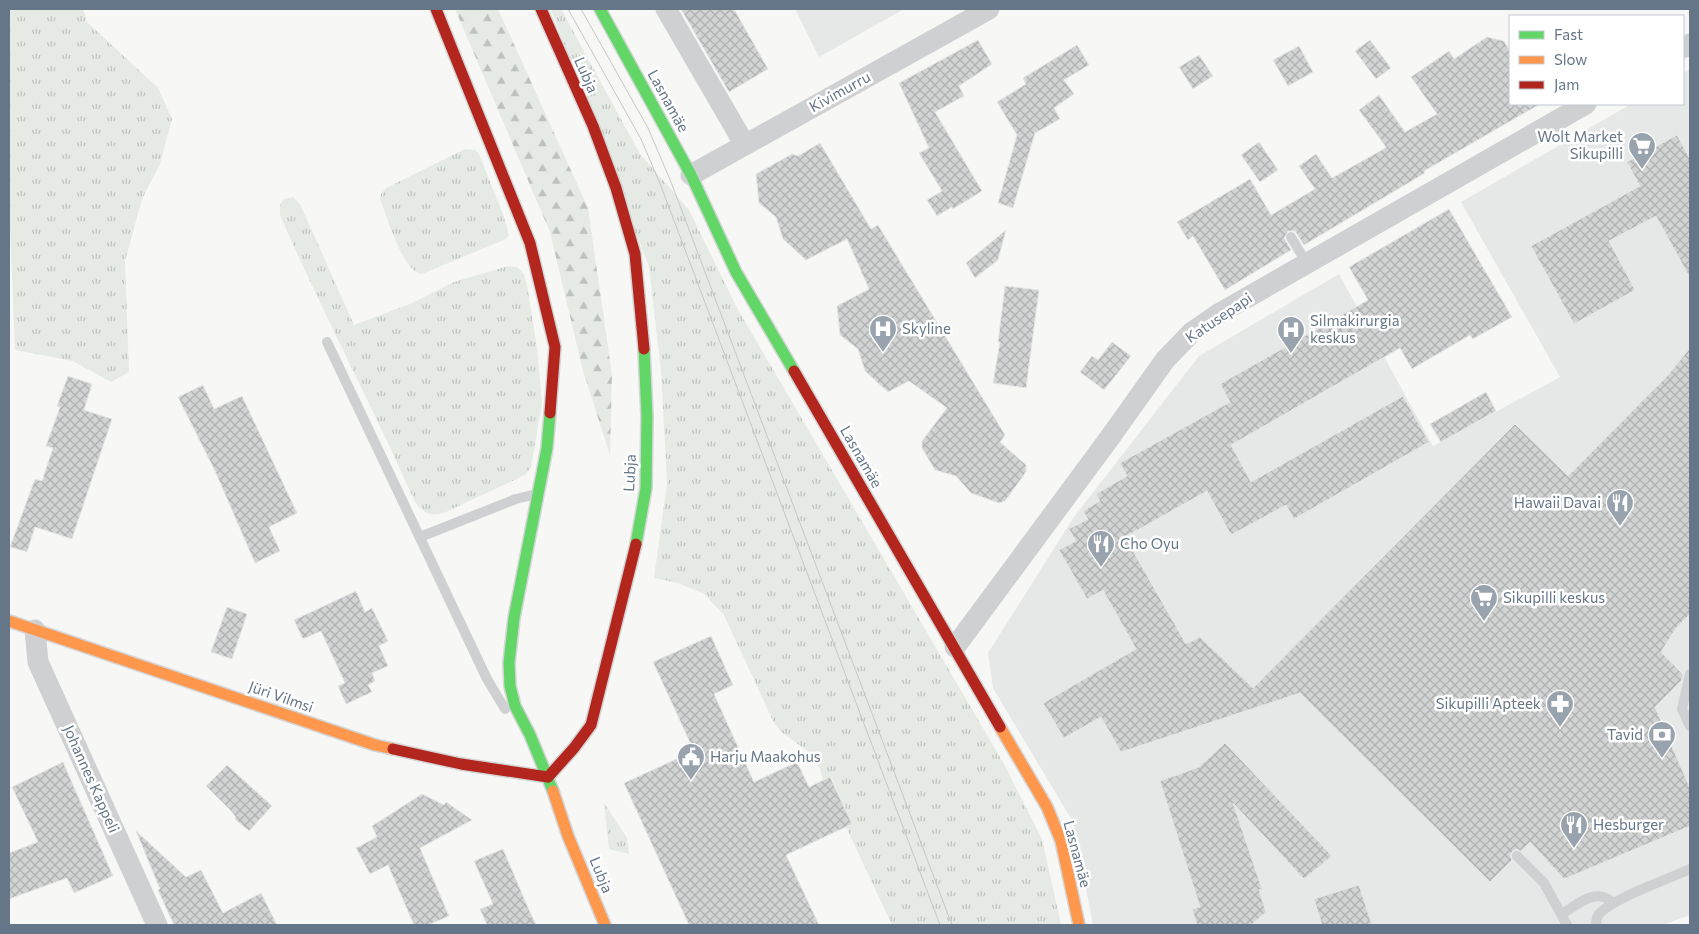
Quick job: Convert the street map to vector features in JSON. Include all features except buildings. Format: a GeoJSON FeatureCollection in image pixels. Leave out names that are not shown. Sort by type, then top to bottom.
{"type":"FeatureCollection","features":[{"type":"Feature","properties":{"kind":"street"},"geometry":{"type":"LineString","coordinates":[[436,9],[530,243],[556,347],[547,448],[514,618],[509,663],[510,686],[514,706],[548,777]]}},
{"type":"Feature","properties":{"kind":"street","name":"Lubja"},"geometry":{"type":"LineString","coordinates":[[541,9],[593,126],[616,188],[635,254],[644,332],[647,416],[646,488],[636,544],[590,726],[574,748],[548,777],[568,836],[605,925]]}},
{"type":"Feature","properties":{"kind":"street","name":"Lasnamäe"},"geometry":{"type":"LineString","coordinates":[[600,9],[691,175],[736,272],[1047,807],[1061,841],[1078,925]]}},
{"type":"Feature","properties":{"kind":"street"},"geometry":{"type":"LineString","coordinates":[[666,9],[745,145]]}},
{"type":"Feature","properties":{"kind":"street","name":"Kivimurru"},"geometry":{"type":"LineString","coordinates":[[691,175],[989,9]]}},
{"type":"Feature","properties":{"kind":"street","name":"Katusepapi"},"geometry":{"type":"LineString","coordinates":[[955,647],[1165,360],[1191,333],[1212,318],[1584,105]]}},
{"type":"Feature","properties":{"kind":"street","name":"Jüri Vilmsi"},"geometry":{"type":"LineString","coordinates":[[9,621],[375,745],[481,768],[548,777]]}},
{"type":"Feature","properties":{"kind":"street","name":"Johannes Kappeli"},"geometry":{"type":"LineString","coordinates":[[35,630],[38,662],[157,925]]}},
{"type":"Feature","properties":{"kind":"lane"},"geometry":{"type":"LineString","coordinates":[[1291,237],[1307,264]]}},
{"type":"Feature","properties":{"kind":"lane"},"geometry":{"type":"LineString","coordinates":[[327,342],[487,679],[548,777]]}},
{"type":"Feature","properties":{"kind":"lane"},"geometry":{"type":"LineString","coordinates":[[420,537],[516,499],[539,493]]}},
{"type":"Feature","properties":{"kind":"lane"},"geometry":{"type":"LineString","coordinates":[[1690,674],[1682,709],[1690,726]]}},
{"type":"Feature","properties":{"kind":"lane"},"geometry":{"type":"LineString","coordinates":[[1517,856],[1544,883],[1567,925]]}},
{"type":"Feature","properties":{"kind":"lane"},"geometry":{"type":"LineString","coordinates":[[1596,925],[1596,920],[1600,914],[1613,903],[1690,869]]}},
{"type":"Feature","properties":{"kind":"lane"},"geometry":{"type":"LineString","coordinates":[[1562,914],[1591,897],[1604,897],[1613,903]]}},
{"type":"Feature","properties":{"kind":"shaded area"},"geometry":{"type":"Polygon","coordinates":[[[795,9],[904,9],[819,57],[795,9]]]}},
{"type":"Feature","properties":{"kind":"shaded area"},"geometry":{"type":"Polygon","coordinates":[[[1690,69],[1690,915],[1663,925],[1093,925],[1073,822],[993,688],[988,653],[1074,517],[1199,356],[1339,274],[1433,446],[1560,377],[1461,202],[1629,105],[1684,105],[1684,73],[1690,69]]]}},
{"type":"Feature","properties":{"kind":"green space"},"geometry":{"type":"Polygon","coordinates":[[[9,9],[83,9],[87,22],[158,88],[172,119],[160,164],[142,199],[125,261],[129,372],[111,382],[73,361],[15,350],[9,201],[9,9]]]}},
{"type":"Feature","properties":{"kind":"green space"},"geometry":{"type":"Polygon","coordinates":[[[455,9],[498,9],[588,208],[612,375],[610,455],[583,371],[550,232],[455,9]]]}},
{"type":"Feature","properties":{"kind":"green space"},"geometry":{"type":"Polygon","coordinates":[[[551,9],[561,9],[640,154],[689,210],[737,308],[1004,764],[1042,839],[1061,925],[892,925],[846,827],[852,824],[831,777],[823,780],[820,769],[809,752],[780,731],[773,721],[724,615],[704,594],[678,583],[654,578],[667,483],[661,371],[649,267],[551,9]]]}},
{"type":"Feature","properties":{"kind":"green space"},"geometry":{"type":"Polygon","coordinates":[[[465,149],[475,150],[479,154],[503,214],[509,235],[506,239],[422,274],[415,271],[408,264],[396,243],[380,199],[381,194],[386,188],[465,149]]]}},
{"type":"Feature","properties":{"kind":"green space"},"geometry":{"type":"Polygon","coordinates":[[[293,197],[300,204],[354,325],[410,304],[454,282],[508,266],[517,267],[524,274],[537,348],[542,403],[531,467],[525,475],[444,513],[428,513],[415,502],[280,215],[280,204],[284,199],[293,197]]]}},
{"type":"Feature","properties":{"kind":"green space"},"geometry":{"type":"Polygon","coordinates":[[[604,803],[627,838],[629,854],[609,849],[604,803]]]}},
{"type":"Feature","properties":{"kind":"tram line"},"geometry":{"type":"LineString","coordinates":[[568,9],[641,139],[661,186],[940,925]]}},
{"type":"Feature","properties":{"kind":"tram line"},"geometry":{"type":"LineString","coordinates":[[581,9],[648,128],[671,182],[952,925]]}},
{"type":"Feature","properties":{"kind":"traffic: fast"},"geometry":{"type":"LineString","coordinates":[[600,9],[691,175],[736,272],[794,371]]}},
{"type":"Feature","properties":{"kind":"traffic: fast"},"geometry":{"type":"LineString","coordinates":[[636,544],[646,488],[647,416],[644,349]]}},
{"type":"Feature","properties":{"kind":"traffic: fast"},"geometry":{"type":"LineString","coordinates":[[550,413],[547,448],[514,618],[509,663],[510,686],[515,706],[530,735],[553,791]]}},
{"type":"Feature","properties":{"kind":"traffic: slow"},"geometry":{"type":"LineString","coordinates":[[9,621],[375,745],[393,749]]}},
{"type":"Feature","properties":{"kind":"traffic: slow"},"geometry":{"type":"LineString","coordinates":[[1000,727],[1047,807],[1061,841],[1079,925]]}},
{"type":"Feature","properties":{"kind":"traffic: slow"},"geometry":{"type":"LineString","coordinates":[[553,791],[568,836],[605,925]]}},
{"type":"Feature","properties":{"kind":"traffic: jam"},"geometry":{"type":"LineString","coordinates":[[436,9],[530,243],[555,347],[550,413]]}},
{"type":"Feature","properties":{"kind":"traffic: jam"},"geometry":{"type":"LineString","coordinates":[[541,9],[593,126],[616,188],[635,254],[644,349]]}},
{"type":"Feature","properties":{"kind":"traffic: jam"},"geometry":{"type":"LineString","coordinates":[[794,371],[1000,727]]}},
{"type":"Feature","properties":{"kind":"traffic: jam"},"geometry":{"type":"LineString","coordinates":[[548,777],[574,748],[591,725],[636,544]]}},
{"type":"Feature","properties":{"kind":"traffic: jam"},"geometry":{"type":"LineString","coordinates":[[393,749],[461,764],[548,777]]}},
{"type":"Feature","properties":{"kind":"place","name":"Wolt Market Sikupilli"},"geometry":{"type":"Point","coordinates":[1642,170]}},
{"type":"Feature","properties":{"kind":"place","name":"Skyline"},"geometry":{"type":"Point","coordinates":[883,353]}},
{"type":"Feature","properties":{"kind":"place","name":"Silmakirurgia keskus"},"geometry":{"type":"Point","coordinates":[1291,354]}},
{"type":"Feature","properties":{"kind":"place","name":"Hawaii Davai"},"geometry":{"type":"Point","coordinates":[1620,527]}},
{"type":"Feature","properties":{"kind":"place","name":"Cho Oyu"},"geometry":{"type":"Point","coordinates":[1101,568]}},
{"type":"Feature","properties":{"kind":"place","name":"Sikupilli keskus"},"geometry":{"type":"Point","coordinates":[1484,622]}},
{"type":"Feature","properties":{"kind":"place","name":"Sikupilli Apteek"},"geometry":{"type":"Point","coordinates":[1560,728]}},
{"type":"Feature","properties":{"kind":"place","name":"Tavid"},"geometry":{"type":"Point","coordinates":[1662,759]}},
{"type":"Feature","properties":{"kind":"place","name":"Harju Maakohus"},"geometry":{"type":"Point","coordinates":[691,781]}},
{"type":"Feature","properties":{"kind":"place","name":"Hesburger"},"geometry":{"type":"Point","coordinates":[1574,849]}}]}
